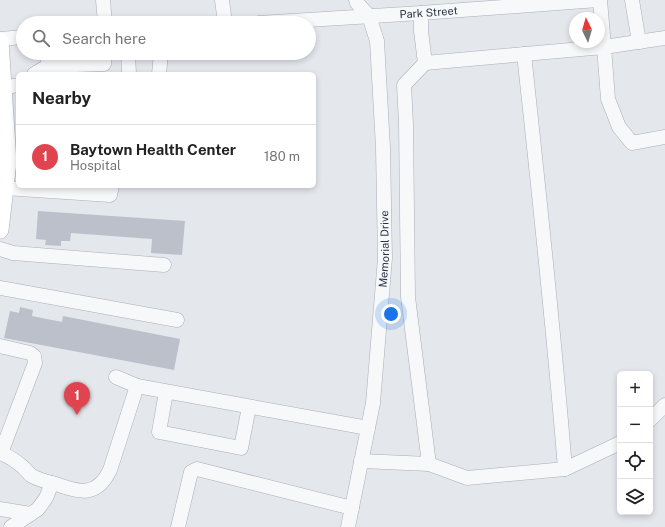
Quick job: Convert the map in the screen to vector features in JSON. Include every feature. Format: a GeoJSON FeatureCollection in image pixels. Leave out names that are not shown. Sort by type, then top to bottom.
{"type":"FeatureCollection","features":[{"type":"Feature","properties":{"kind":"main road"},"geometry":{"type":"LineString","coordinates":[[0,40],[11,87],[13,150],[5,188],[0,230]]}},
{"type":"Feature","properties":{"kind":"street"},"geometry":{"type":"LineString","coordinates":[[103,0],[104,16]]}},
{"type":"Feature","properties":{"kind":"street"},"geometry":{"type":"LineString","coordinates":[[222,0],[224,16]]}},
{"type":"Feature","properties":{"kind":"street"},"geometry":{"type":"LineString","coordinates":[[356,0],[357,3],[370,16]]}},
{"type":"Feature","properties":{"kind":"street"},"geometry":{"type":"LineString","coordinates":[[599,0],[600,12]]}},
{"type":"Feature","properties":{"kind":"street","name":"Park Street"},"geometry":{"type":"LineString","coordinates":[[316,19],[421,14],[599,0]]}},
{"type":"Feature","properties":{"kind":"street"},"geometry":{"type":"LineString","coordinates":[[632,0],[639,42]]}},
{"type":"Feature","properties":{"kind":"street"},"geometry":{"type":"LineString","coordinates":[[421,14],[421,31],[425,63]]}},
{"type":"Feature","properties":{"kind":"street","name":"Memorial Drive"},"geometry":{"type":"LineString","coordinates":[[348,527],[373,403],[385,258],[383,148],[377,41],[370,16]]}},
{"type":"Feature","properties":{"kind":"street"},"geometry":{"type":"LineString","coordinates":[[0,40],[16,38]]}},
{"type":"Feature","properties":{"kind":"street"},"geometry":{"type":"LineString","coordinates":[[605,47],[665,38]]}},
{"type":"Feature","properties":{"kind":"street"},"geometry":{"type":"LineString","coordinates":[[429,464],[408,297],[406,124],[404,85],[425,63],[593,48]]}},
{"type":"Feature","properties":{"kind":"street"},"geometry":{"type":"LineString","coordinates":[[604,48],[608,99],[618,127],[632,143],[665,137]]}},
{"type":"Feature","properties":{"kind":"street"},"geometry":{"type":"LineString","coordinates":[[524,54],[546,255],[565,469]]}},
{"type":"Feature","properties":{"kind":"street"},"geometry":{"type":"LineString","coordinates":[[36,72],[48,60],[104,64],[104,60]]}},
{"type":"Feature","properties":{"kind":"street"},"geometry":{"type":"LineString","coordinates":[[128,60],[129,72]]}},
{"type":"Feature","properties":{"kind":"street"},"geometry":{"type":"LineString","coordinates":[[159,72],[160,60]]}},
{"type":"Feature","properties":{"kind":"street"},"geometry":{"type":"LineString","coordinates":[[5,188],[110,195],[112,188]]}},
{"type":"Feature","properties":{"kind":"street"},"geometry":{"type":"LineString","coordinates":[[0,249],[13,253],[164,265]]}},
{"type":"Feature","properties":{"kind":"street"},"geometry":{"type":"LineString","coordinates":[[0,288],[177,320]]}},
{"type":"Feature","properties":{"kind":"street"},"geometry":{"type":"LineString","coordinates":[[1,350],[30,353],[34,356],[35,363],[1,453],[12,458],[32,476],[70,489],[84,492],[97,488],[105,480],[110,470],[137,386]]}},
{"type":"Feature","properties":{"kind":"street"},"geometry":{"type":"LineString","coordinates":[[116,377],[137,386],[166,392],[368,428]]}},
{"type":"Feature","properties":{"kind":"street"},"geometry":{"type":"LineString","coordinates":[[166,392],[159,432],[241,448],[249,407]]}},
{"type":"Feature","properties":{"kind":"street"},"geometry":{"type":"LineString","coordinates":[[653,417],[665,405]]}},
{"type":"Feature","properties":{"kind":"street"},"geometry":{"type":"LineString","coordinates":[[361,461],[429,464],[467,478],[565,469],[617,444]]}},
{"type":"Feature","properties":{"kind":"street"},"geometry":{"type":"LineString","coordinates":[[178,527],[191,472],[197,469],[352,508]]}},
{"type":"Feature","properties":{"kind":"street"},"geometry":{"type":"LineString","coordinates":[[11,527],[43,504],[52,483]]}},
{"type":"Feature","properties":{"kind":"street"},"geometry":{"type":"LineString","coordinates":[[0,509],[30,514]]}},
{"type":"Feature","properties":{"kind":"building"},"geometry":{"type":"Polygon","coordinates":[[[38,211],[185,221],[182,255],[151,253],[152,239],[71,233],[70,241],[61,241],[61,246],[45,245],[46,240],[36,239],[38,211]]]}},
{"type":"Feature","properties":{"kind":"building"},"geometry":{"type":"Polygon","coordinates":[[[20,307],[33,310],[32,316],[62,322],[63,316],[180,339],[174,370],[4,338],[10,311],[19,313],[20,307]]]}},
{"type":"Feature","properties":{"kind":"place","name":"Baytown Health Center"},"geometry":{"type":"Point","coordinates":[77,415]}}]}
